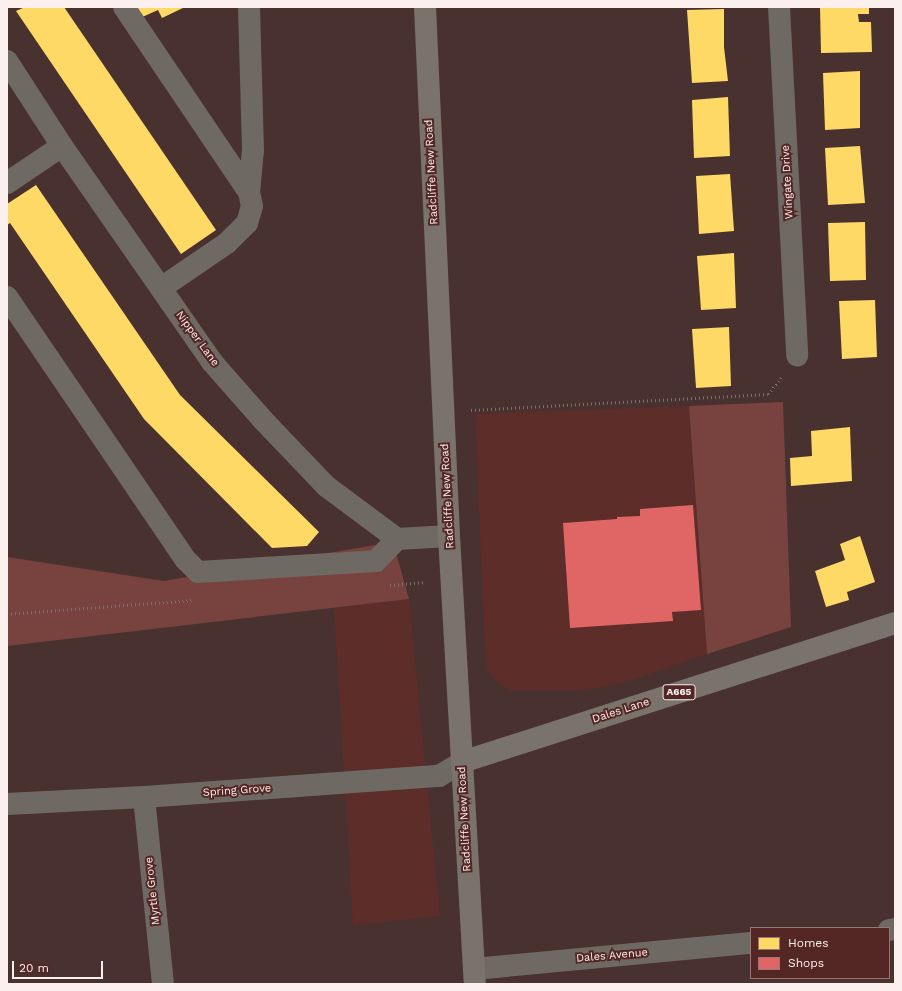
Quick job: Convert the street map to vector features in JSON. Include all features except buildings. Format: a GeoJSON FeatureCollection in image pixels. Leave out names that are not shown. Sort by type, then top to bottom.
{"type":"FeatureCollection","features":[{"type":"Feature","properties":{"kind":"main road","name":"Radcliffe New Road"},"geometry":{"type":"LineString","coordinates":[[425,7],[449,536],[474,977]]}},
{"type":"Feature","properties":{"kind":"main road","name":"Dales Lane"},"geometry":{"type":"LineString","coordinates":[[462,762],[895,623]]}},
{"type":"Feature","properties":{"kind":"street"},"geometry":{"type":"LineString","coordinates":[[124,7],[249,192]]}},
{"type":"Feature","properties":{"kind":"street"},"geometry":{"type":"LineString","coordinates":[[161,288],[228,243],[247,223],[252,206],[249,192],[253,150],[249,7]]}},
{"type":"Feature","properties":{"kind":"street","name":"Wingate Drive"},"geometry":{"type":"LineString","coordinates":[[779,7],[797,356]]}},
{"type":"Feature","properties":{"kind":"street","name":"Nipper Lane"},"geometry":{"type":"LineString","coordinates":[[7,61],[62,146],[212,362],[262,419],[326,486],[397,539]]}},
{"type":"Feature","properties":{"kind":"street"},"geometry":{"type":"LineString","coordinates":[[7,183],[62,146]]}},
{"type":"Feature","properties":{"kind":"street"},"geometry":{"type":"LineString","coordinates":[[7,297],[182,553],[198,572],[376,561],[397,539],[449,536]]}},
{"type":"Feature","properties":{"kind":"street","name":"Spring Grove"},"geometry":{"type":"LineString","coordinates":[[7,804],[144,797],[439,776],[462,762]]}},
{"type":"Feature","properties":{"kind":"street","name":"Myrtle Grove"},"geometry":{"type":"LineString","coordinates":[[144,797],[162,984]]}},
{"type":"Feature","properties":{"kind":"street","name":"Dales Avenue"},"geometry":{"type":"LineString","coordinates":[[474,977],[750,943]]}},
{"type":"Feature","properties":{"kind":"path"},"geometry":{"type":"LineString","coordinates":[[444,410],[768,394],[797,356]]}},
{"type":"Feature","properties":{"kind":"shaded area"},"geometry":{"type":"Polygon","coordinates":[[[783,402],[791,627],[707,654],[689,406],[783,402]]]}},
{"type":"Feature","properties":{"kind":"shaded area"},"geometry":{"type":"Polygon","coordinates":[[[689,406],[707,654],[632,680],[607,686],[581,690],[511,690],[502,687],[487,668],[485,654],[475,414],[689,406]]]}},
{"type":"Feature","properties":{"kind":"shaded area"},"geometry":{"type":"Polygon","coordinates":[[[393,542],[409,599],[7,646],[7,557],[164,581],[393,542]]]}},
{"type":"Feature","properties":{"kind":"shaded area"},"geometry":{"type":"Polygon","coordinates":[[[409,599],[440,916],[353,925],[334,608],[409,599]]]}}]}
